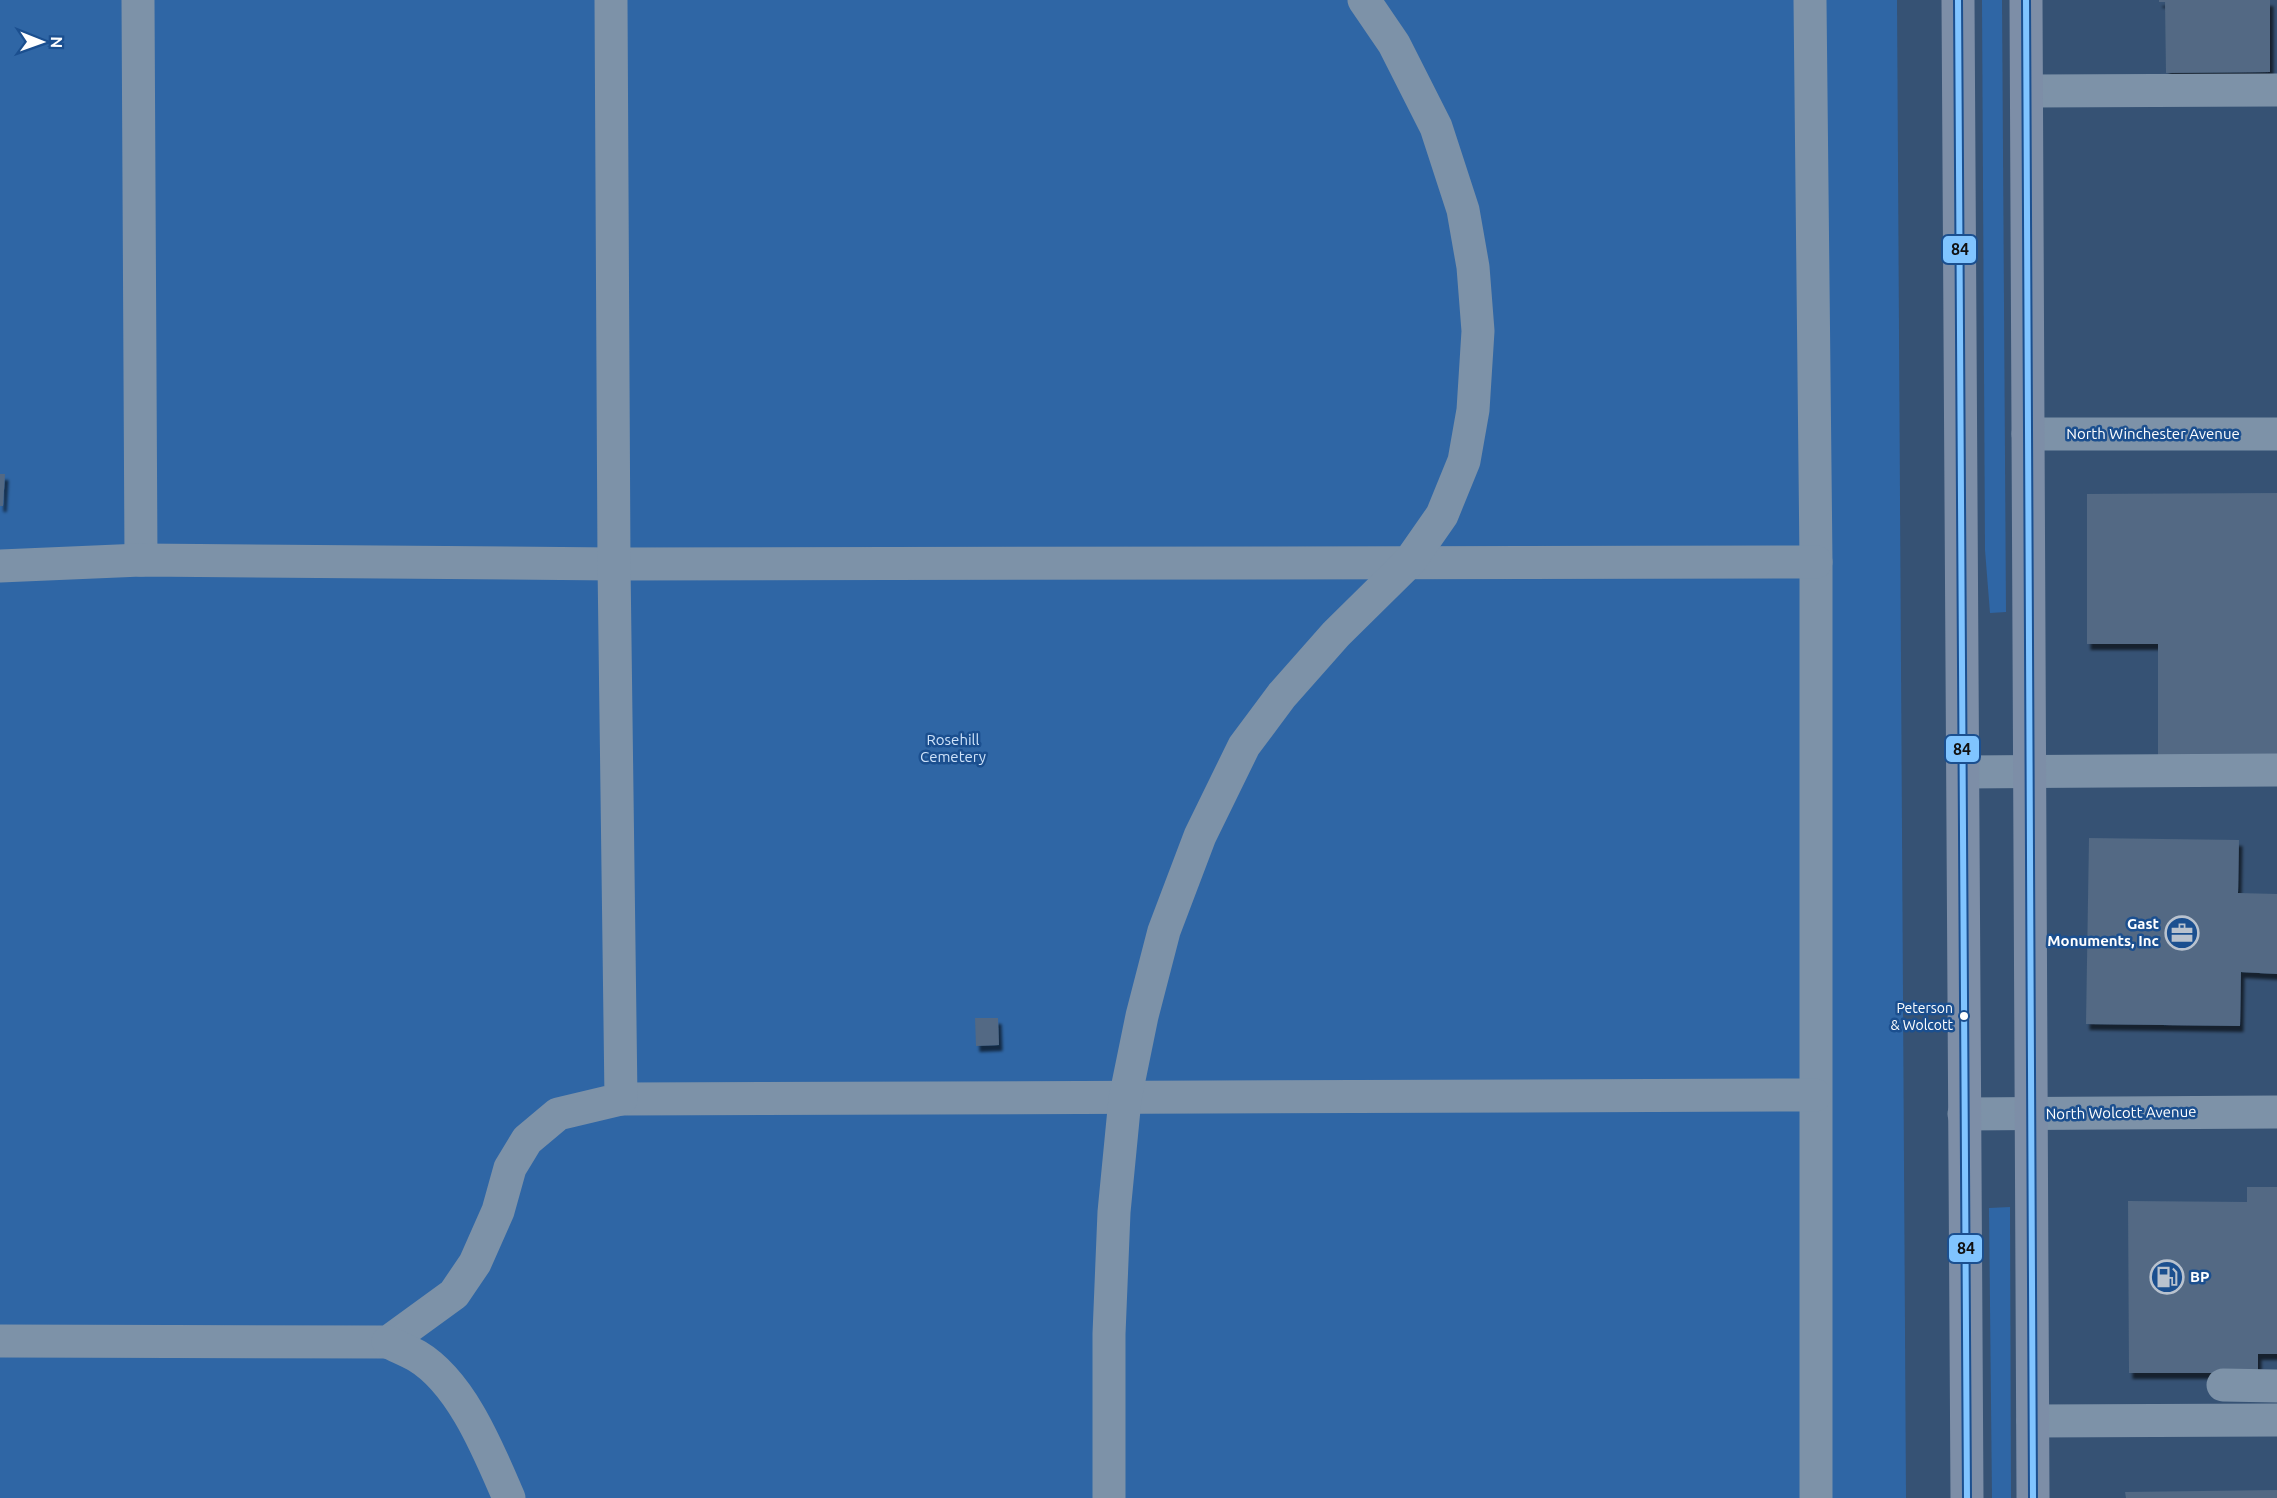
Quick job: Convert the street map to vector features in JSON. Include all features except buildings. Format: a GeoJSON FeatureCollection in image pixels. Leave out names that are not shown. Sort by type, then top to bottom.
{"type":"FeatureCollection","features":[{"type":"Feature","properties":{"kind":"main road"},"geometry":{"type":"LineString","coordinates":[[1958,0],[1967,1498]]}},
{"type":"Feature","properties":{"kind":"main road"},"geometry":{"type":"LineString","coordinates":[[2026,0],[2033,1498]]}},
{"type":"Feature","properties":{"kind":"street"},"geometry":{"type":"LineString","coordinates":[[138,0],[141,560]]}},
{"type":"Feature","properties":{"kind":"street"},"geometry":{"type":"LineString","coordinates":[[611,0],[614,564],[621,1099]]}},
{"type":"Feature","properties":{"kind":"street"},"geometry":{"type":"LineString","coordinates":[[1109,1498],[1109,1334],[1114,1212],[1125,1099],[1142,1016],[1164,931],[1200,836],[1244,746],[1282,695],[1336,634],[1410,561],[1442,515],[1464,461],[1473,410],[1477,342],[1474,278],[1463,210],[1436,127],[1394,44],[1364,0]]}},
{"type":"Feature","properties":{"kind":"street"},"geometry":{"type":"LineString","coordinates":[[1810,0],[1816,562],[1816,1498]]}},
{"type":"Feature","properties":{"kind":"street"},"geometry":{"type":"LineString","coordinates":[[2027,91],[2277,90]]}},
{"type":"Feature","properties":{"kind":"street","name":"North Winchester Avenue"},"geometry":{"type":"LineString","coordinates":[[2028,434],[2277,434]]}},
{"type":"Feature","properties":{"kind":"street"},"geometry":{"type":"LineString","coordinates":[[0,566],[141,560],[614,564],[1816,562]]}},
{"type":"Feature","properties":{"kind":"street"},"geometry":{"type":"LineString","coordinates":[[1964,772],[2277,770]]}},
{"type":"Feature","properties":{"kind":"street"},"geometry":{"type":"LineString","coordinates":[[388,1342],[454,1294],[475,1263],[498,1211],[510,1168],[527,1140],[558,1114],[621,1099],[1815,1095]]}},
{"type":"Feature","properties":{"kind":"street","name":"North Wolcott Avenue"},"geometry":{"type":"LineString","coordinates":[[1964,1114],[2277,1112]]}},
{"type":"Feature","properties":{"kind":"street"},"geometry":{"type":"LineString","coordinates":[[0,1341],[388,1342],[419,1357],[444,1380],[472,1418],[509,1498]]}},
{"type":"Feature","properties":{"kind":"street"},"geometry":{"type":"LineString","coordinates":[[2223,1385],[2277,1386]]}},
{"type":"Feature","properties":{"kind":"street"},"geometry":{"type":"LineString","coordinates":[[2032,1421],[2277,1420]]}},
{"type":"Feature","properties":{"kind":"green space","name":"Rosehill Cemetery"},"geometry":{"type":"Polygon","coordinates":[[[0,0],[1897,0],[1906,1498],[0,1498],[0,0]]]}},
{"type":"Feature","properties":{"kind":"green space"},"geometry":{"type":"Polygon","coordinates":[[[1982,0],[2002,0],[2006,612],[1990,613],[1985,550],[1982,0]]]}},
{"type":"Feature","properties":{"kind":"green space"},"geometry":{"type":"Polygon","coordinates":[[[2010,1207],[2011,1498],[1992,1498],[1989,1208],[2010,1207]]]}},
{"type":"Feature","properties":{"kind":"transit line","name":"84"},"geometry":{"type":"LineString","coordinates":[[1958,0],[1967,1498]]}},
{"type":"Feature","properties":{"kind":"transit line","name":"84"},"geometry":{"type":"LineString","coordinates":[[2026,0],[2033,1498]]}},
{"type":"Feature","properties":{"kind":"place","name":"Gast Monuments, Inc"},"geometry":{"type":"Point","coordinates":[2182,933]}},
{"type":"Feature","properties":{"kind":"place","name":"Peterson & Wolcott"},"geometry":{"type":"Point","coordinates":[1964,1016]}},
{"type":"Feature","properties":{"kind":"place","name":"BP"},"geometry":{"type":"Point","coordinates":[2167,1277]}}]}
